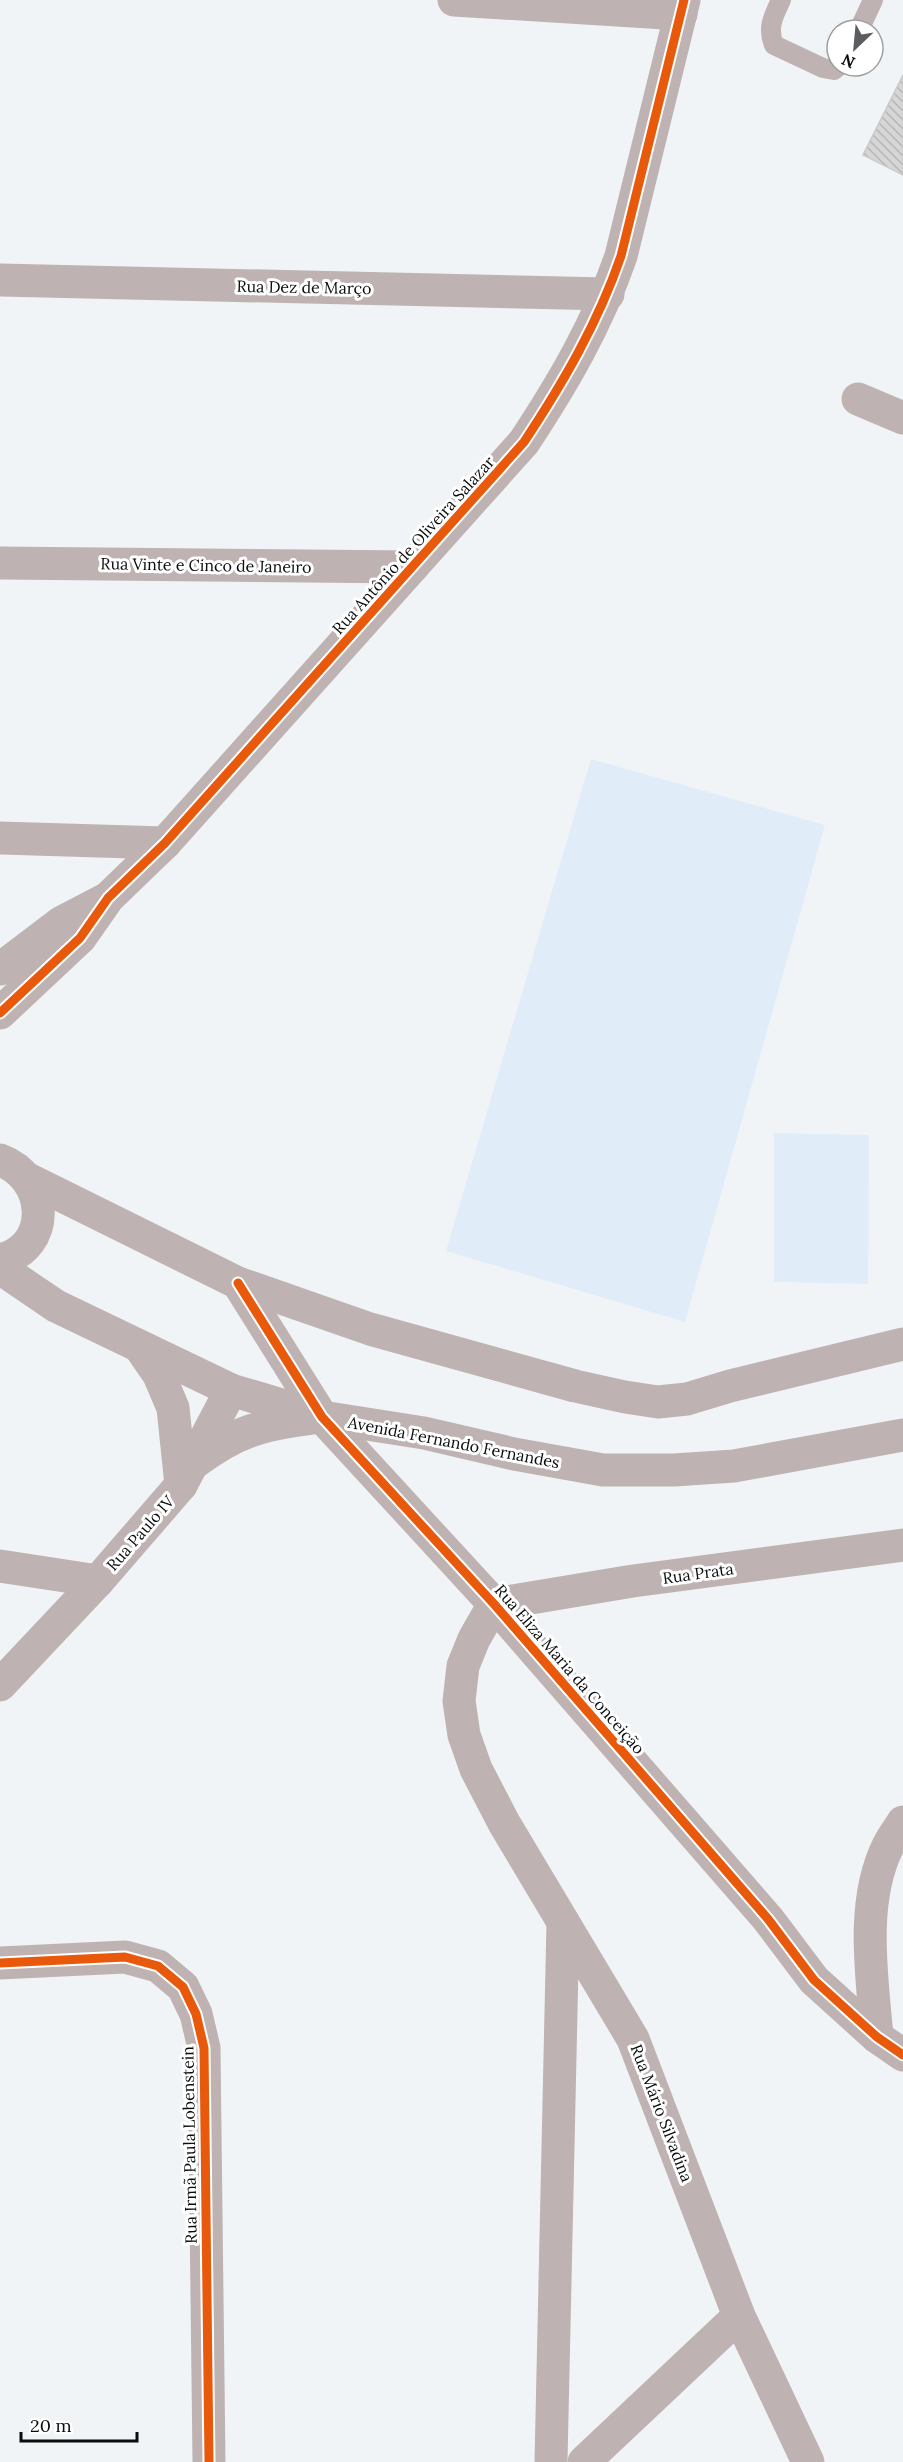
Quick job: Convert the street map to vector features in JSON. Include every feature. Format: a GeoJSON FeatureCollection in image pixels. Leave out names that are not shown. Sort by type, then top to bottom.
{"type":"FeatureCollection","features":[{"type":"Feature","properties":{"kind":"street"},"geometry":{"type":"LineString","coordinates":[[454,0],[682,7]]}},
{"type":"Feature","properties":{"kind":"street","name":"Rua Antônio de Oliveira Salazar"},"geometry":{"type":"LineString","coordinates":[[0,1013],[80,939],[108,898],[165,843],[524,442],[557,392],[608,294],[621,256],[682,7]]}},
{"type":"Feature","properties":{"kind":"street","name":"Rua Dez de Março"},"geometry":{"type":"LineString","coordinates":[[0,280],[608,294]]}},
{"type":"Feature","properties":{"kind":"street"},"geometry":{"type":"LineString","coordinates":[[858,399],[903,418]]}},
{"type":"Feature","properties":{"kind":"street","name":"Rua Vinte e Cinco de Janeiro"},"geometry":{"type":"LineString","coordinates":[[0,563],[412,567]]}},
{"type":"Feature","properties":{"kind":"street"},"geometry":{"type":"LineString","coordinates":[[0,838],[165,843]]}},
{"type":"Feature","properties":{"kind":"street","name":"Rua Antônio de Oliveira Salazar"},"geometry":{"type":"LineString","coordinates":[[0,969],[62,922],[108,898]]}},
{"type":"Feature","properties":{"kind":"street"},"geometry":{"type":"LineString","coordinates":[[0,1160],[21,1171],[30,1180],[37,1194],[39,1210],[37,1225],[30,1239],[19,1250],[0,1260]]}},
{"type":"Feature","properties":{"kind":"street"},"geometry":{"type":"LineString","coordinates":[[30,1180],[238,1282],[370,1329],[574,1386],[658,1402],[687,1399],[730,1386],[903,1344]]}},
{"type":"Feature","properties":{"kind":"street","name":"Avenida Fernando Fernandes"},"geometry":{"type":"LineString","coordinates":[[0,1268],[56,1306],[231,1390],[322,1417],[424,1433],[514,1454],[603,1470],[674,1470],[734,1466],[903,1435]]}},
{"type":"Feature","properties":{"kind":"street","name":"Rua Eliza Maria da Conceição"},"geometry":{"type":"LineString","coordinates":[[238,1282],[322,1417],[494,1604],[768,1919],[814,1980],[890,2046]]}},
{"type":"Feature","properties":{"kind":"street","name":"Rua Paulo IV"},"geometry":{"type":"LineString","coordinates":[[139,1346],[159,1375],[173,1408],[187,1474]]}},
{"type":"Feature","properties":{"kind":"street","name":"Rua Paulo IV"},"geometry":{"type":"LineString","coordinates":[[0,1685],[98,1581],[187,1474],[231,1390]]}},
{"type":"Feature","properties":{"kind":"street"},"geometry":{"type":"LineString","coordinates":[[187,1474],[219,1444],[239,1434],[268,1424],[322,1417]]}},
{"type":"Feature","properties":{"kind":"street","name":"Rua Prata"},"geometry":{"type":"LineString","coordinates":[[494,1604],[633,1581],[903,1545]]}},
{"type":"Feature","properties":{"kind":"street","name":"Rua Paulo IV"},"geometry":{"type":"LineString","coordinates":[[0,1566],[98,1581]]}},
{"type":"Feature","properties":{"kind":"street","name":"Rua Mário Silvadina"},"geometry":{"type":"LineString","coordinates":[[494,1604],[474,1639],[463,1666],[459,1701],[464,1735],[476,1769],[504,1823],[633,2039],[739,2316],[808,2462]]}},
{"type":"Feature","properties":{"kind":"street"},"geometry":{"type":"LineString","coordinates":[[890,2046],[871,1959],[876,1881],[888,1846],[903,1822]]}},
{"type":"Feature","properties":{"kind":"street"},"geometry":{"type":"LineString","coordinates":[[550,2462],[563,1922]]}},
{"type":"Feature","properties":{"kind":"street","name":"Rua Irmã Paula Lobenstein"},"geometry":{"type":"LineString","coordinates":[[0,1963],[125,1957],[158,1966],[183,1987],[196,2014],[204,2048],[209,2462]]}},
{"type":"Feature","properties":{"kind":"street"},"geometry":{"type":"LineString","coordinates":[[584,2462],[739,2316]]}},
{"type":"Feature","properties":{"kind":"lane"},"geometry":{"type":"LineString","coordinates":[[781,0],[770,24],[774,45],[825,68]]}},
{"type":"Feature","properties":{"kind":"lane"},"geometry":{"type":"LineString","coordinates":[[865,18],[873,0]]}},
{"type":"Feature","properties":{"kind":"shaded area"},"geometry":{"type":"Polygon","coordinates":[[[591,759],[825,825],[685,1322],[446,1251],[591,759]]]}},
{"type":"Feature","properties":{"kind":"shaded area"},"geometry":{"type":"Polygon","coordinates":[[[774,1133],[869,1135],[868,1284],[774,1282],[774,1133]]]}},
{"type":"Feature","properties":{"kind":"building"},"geometry":{"type":"Polygon","coordinates":[[[903,75],[903,175],[863,155],[903,75]]]}},
{"type":"Feature","properties":{"kind":"cycle path"},"geometry":{"type":"LineString","coordinates":[[0,1013],[80,938],[108,898],[165,843],[524,442],[578,352],[612,281],[621,256],[684,0]]}},
{"type":"Feature","properties":{"kind":"cycle path"},"geometry":{"type":"LineString","coordinates":[[238,1283],[322,1417],[494,1604],[768,1919],[814,1980],[877,2037],[903,2055]]}},
{"type":"Feature","properties":{"kind":"cycle path"},"geometry":{"type":"LineString","coordinates":[[0,1963],[125,1957],[158,1966],[183,1987],[196,2014],[204,2048],[209,2462]]}}]}
